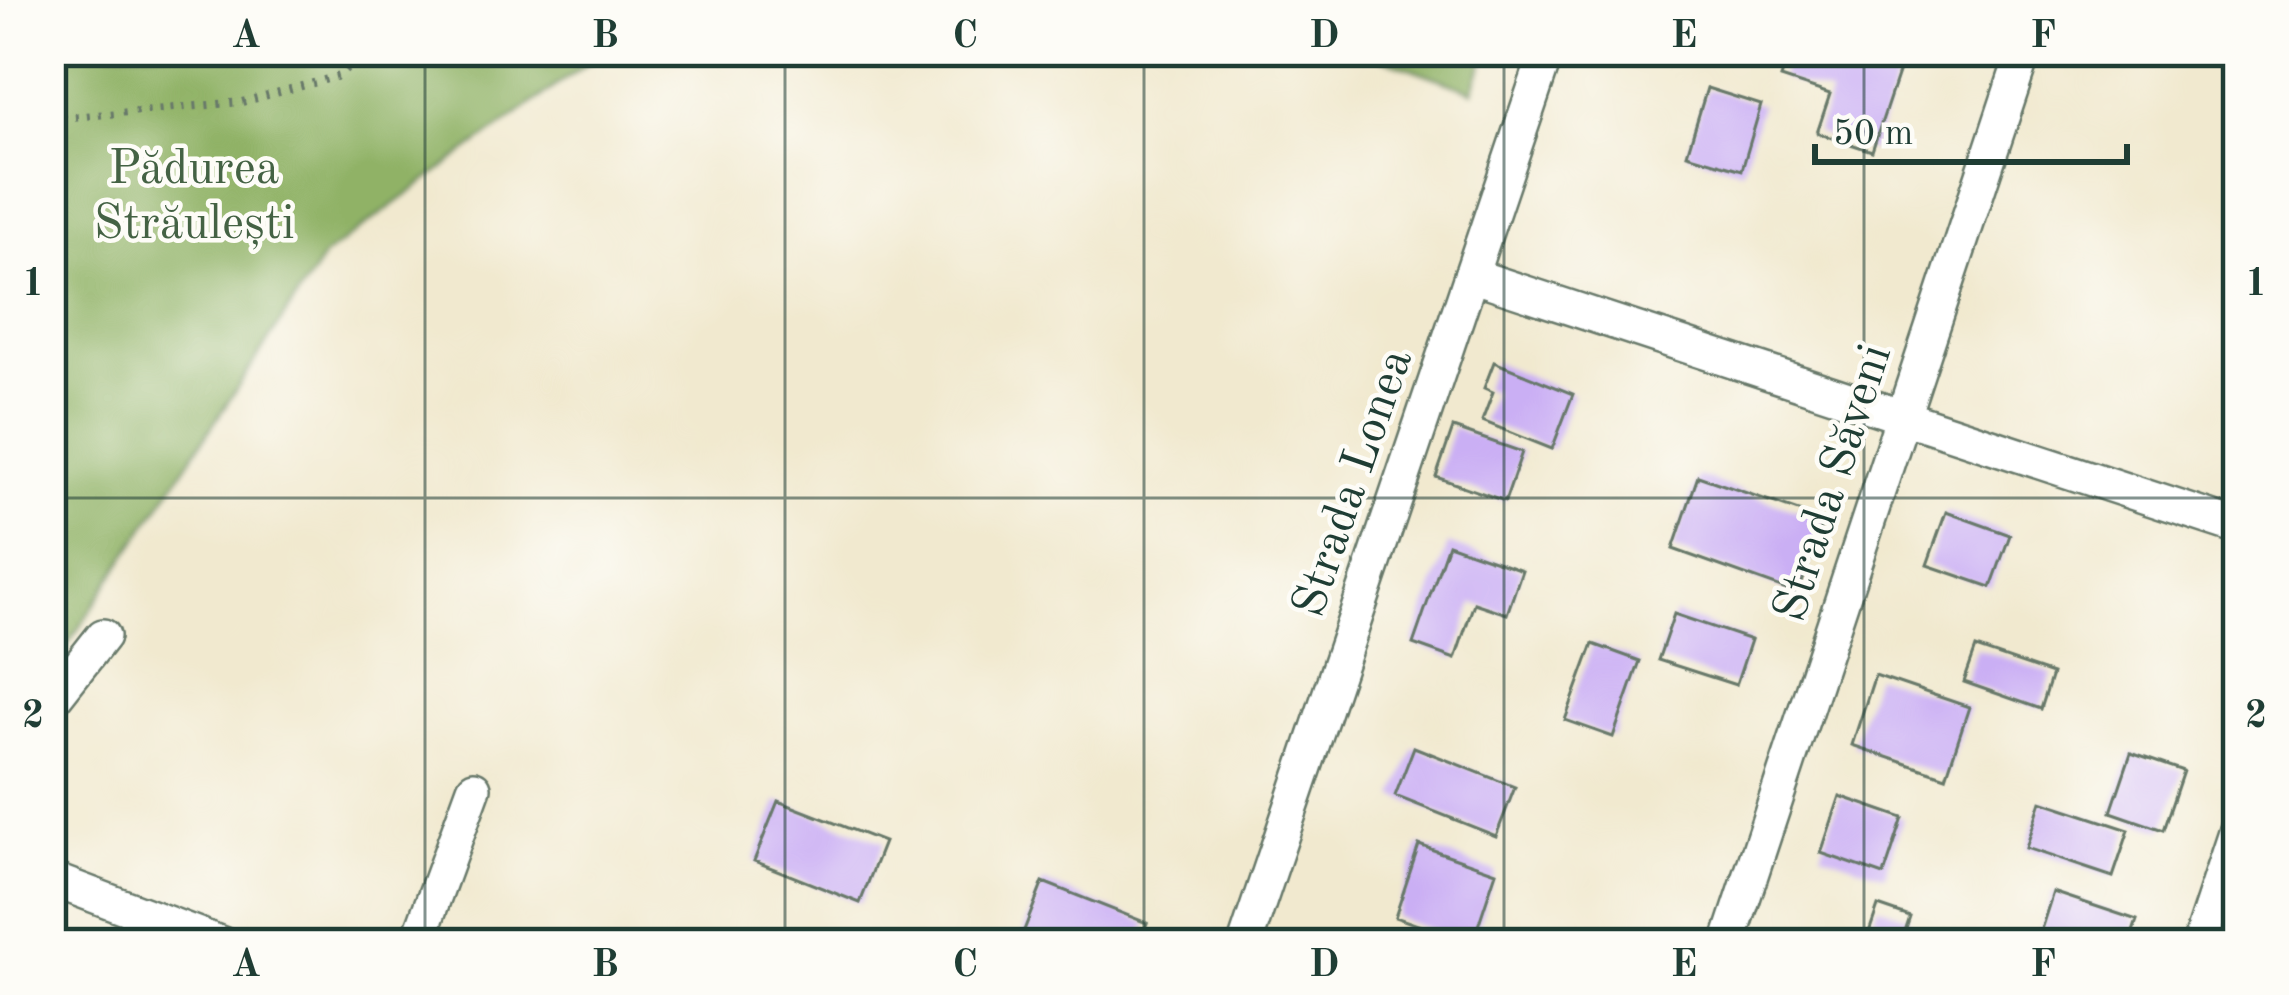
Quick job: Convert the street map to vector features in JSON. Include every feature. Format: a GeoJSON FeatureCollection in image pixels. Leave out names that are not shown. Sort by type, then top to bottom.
{"type":"FeatureCollection","features":[{"type":"Feature","properties":{"kind":"street","name":"Strada Lonea"},"geometry":{"type":"LineString","coordinates":[[1245,944],[1547,51]]}},
{"type":"Feature","properties":{"kind":"street","name":"Strada Săveni"},"geometry":{"type":"LineString","coordinates":[[1728,944],[2024,51]]}},
{"type":"Feature","properties":{"kind":"street"},"geometry":{"type":"LineString","coordinates":[[1471,275],[2238,527]]}},
{"type":"Feature","properties":{"kind":"street"},"geometry":{"type":"LineString","coordinates":[[51,702],[103,636]]}},
{"type":"Feature","properties":{"kind":"street"},"geometry":{"type":"LineString","coordinates":[[417,944],[474,788]]}},
{"type":"Feature","properties":{"kind":"street"},"geometry":{"type":"LineString","coordinates":[[2199,944],[2238,827]]}},
{"type":"Feature","properties":{"kind":"street"},"geometry":{"type":"LineString","coordinates":[[51,879],[222,944]]}},
{"type":"Feature","properties":{"kind":"path"},"geometry":{"type":"LineString","coordinates":[[51,119],[242,102],[339,76],[363,51]]}},
{"type":"Feature","properties":{"kind":"green space","name":"Pădurea Străulești"},"geometry":{"type":"Polygon","coordinates":[[[51,51],[604,51],[325,255],[51,670],[51,51]]]}},
{"type":"Feature","properties":{"kind":"green space"},"geometry":{"type":"Polygon","coordinates":[[[1363,51],[1487,51],[1473,91],[1363,51]]]}},
{"type":"Feature","properties":{"kind":"building"},"geometry":{"type":"Polygon","coordinates":[[[1790,51],[1860,51],[1901,64],[1872,151],[1817,133],[1830,94],[1781,78],[1790,51]]]}},
{"type":"Feature","properties":{"kind":"building"},"geometry":{"type":"Polygon","coordinates":[[[2186,51],[2223,51],[2219,63],[2186,51]]]}},
{"type":"Feature","properties":{"kind":"building"},"geometry":{"type":"Polygon","coordinates":[[[1707,88],[1761,105],[1742,170],[1687,154],[1707,88]]]}},
{"type":"Feature","properties":{"kind":"building"},"geometry":{"type":"Polygon","coordinates":[[[1494,362],[1573,394],[1552,449],[1482,421],[1493,392],[1484,388],[1494,362]]]}},
{"type":"Feature","properties":{"kind":"building"},"geometry":{"type":"Polygon","coordinates":[[[1453,428],[1522,452],[1505,501],[1436,477],[1453,428]]]}},
{"type":"Feature","properties":{"kind":"building"},"geometry":{"type":"Polygon","coordinates":[[[1698,476],[1824,520],[1798,594],[1673,549],[1698,476]]]}},
{"type":"Feature","properties":{"kind":"building"},"geometry":{"type":"Polygon","coordinates":[[[1946,512],[2010,535],[1991,587],[1927,565],[1946,512]]]}},
{"type":"Feature","properties":{"kind":"building"},"geometry":{"type":"Polygon","coordinates":[[[1448,544],[1522,570],[1507,614],[1474,603],[1455,659],[1413,644],[1448,544]]]}},
{"type":"Feature","properties":{"kind":"building"},"geometry":{"type":"Polygon","coordinates":[[[1674,614],[1751,640],[1736,685],[1658,660],[1674,614]]]}},
{"type":"Feature","properties":{"kind":"building"},"geometry":{"type":"Polygon","coordinates":[[[1593,644],[1640,661],[1613,737],[1565,720],[1593,644]]]}},
{"type":"Feature","properties":{"kind":"building"},"geometry":{"type":"Polygon","coordinates":[[[1976,648],[2052,674],[2041,709],[1964,682],[1976,648]]]}},
{"type":"Feature","properties":{"kind":"building"},"geometry":{"type":"Polygon","coordinates":[[[1875,675],[1969,707],[1946,777],[1852,745],[1875,675]]]}},
{"type":"Feature","properties":{"kind":"building"},"geometry":{"type":"Polygon","coordinates":[[[1414,747],[1515,787],[1496,836],[1395,796],[1414,747]]]}},
{"type":"Feature","properties":{"kind":"building"},"geometry":{"type":"Polygon","coordinates":[[[2131,753],[2183,771],[2163,830],[2111,812],[2131,753]]]}},
{"type":"Feature","properties":{"kind":"building"},"geometry":{"type":"Polygon","coordinates":[[[1840,796],[1903,818],[1884,875],[1821,853],[1840,796]]]}},
{"type":"Feature","properties":{"kind":"building"},"geometry":{"type":"Polygon","coordinates":[[[778,801],[884,842],[860,903],[754,861],[778,801]]]}},
{"type":"Feature","properties":{"kind":"building"},"geometry":{"type":"Polygon","coordinates":[[[2041,801],[2129,830],[2113,877],[2026,848],[2041,801]]]}},
{"type":"Feature","properties":{"kind":"building"},"geometry":{"type":"Polygon","coordinates":[[[1419,845],[1496,872],[1472,944],[1395,917],[1419,845]]]}},
{"type":"Feature","properties":{"kind":"building"},"geometry":{"type":"Polygon","coordinates":[[[1043,882],[1147,923],[1139,944],[1049,944],[1023,933],[1043,882]]]}},
{"type":"Feature","properties":{"kind":"building"},"geometry":{"type":"Polygon","coordinates":[[[2053,892],[2137,920],[2129,944],[2054,944],[2038,939],[2053,892]]]}},
{"type":"Feature","properties":{"kind":"building"},"geometry":{"type":"Polygon","coordinates":[[[1878,906],[1910,917],[1901,944],[1865,944],[1878,906]]]}}]}
